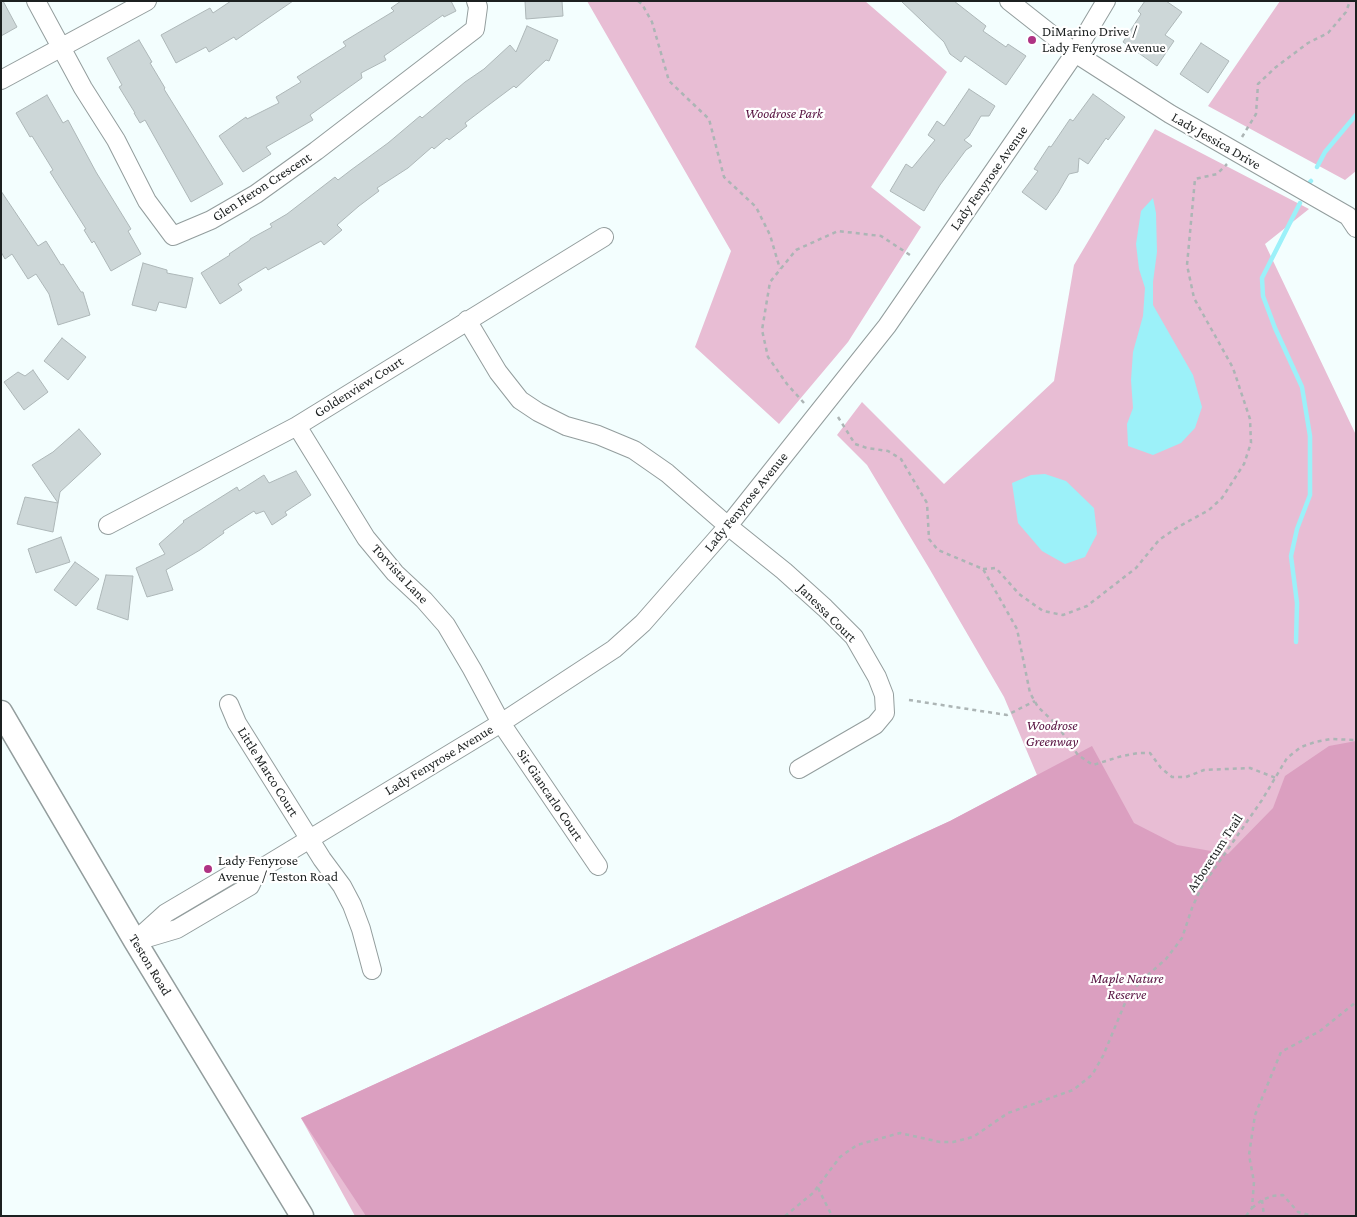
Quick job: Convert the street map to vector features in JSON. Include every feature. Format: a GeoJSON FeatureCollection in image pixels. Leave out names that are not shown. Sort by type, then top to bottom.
{"type":"FeatureCollection","features":[{"type":"Feature","properties":{"kind":"main road","name":"Teston Road"},"geometry":{"type":"LineString","coordinates":[[1,712],[135,941],[302,1216]]}},
{"type":"Feature","properties":{"kind":"street"},"geometry":{"type":"LineString","coordinates":[[36,1],[60,47]]}},
{"type":"Feature","properties":{"kind":"street"},"geometry":{"type":"LineString","coordinates":[[1,80],[147,1]]}},
{"type":"Feature","properties":{"kind":"street","name":"Glen Heron Crescent"},"geometry":{"type":"LineString","coordinates":[[60,47],[82,88],[116,140],[147,201],[173,236],[211,220],[256,194],[316,152],[475,29],[478,7],[476,1]]}},
{"type":"Feature","properties":{"kind":"street","name":"Lady Jessica Drive"},"geometry":{"type":"LineString","coordinates":[[1009,1],[1075,52],[1170,114],[1348,216],[1356,228]]}},
{"type":"Feature","properties":{"kind":"street","name":"Lady Fenyrose Avenue"},"geometry":{"type":"LineString","coordinates":[[135,941],[166,913],[237,871],[257,871],[501,723],[614,649],[643,623],[728,526],[887,326],[1075,52],[1106,1]]}},
{"type":"Feature","properties":{"kind":"street","name":"Goldenview Court"},"geometry":{"type":"LineString","coordinates":[[108,525],[297,426],[604,237]]}},
{"type":"Feature","properties":{"kind":"street","name":"Janessa Court"},"geometry":{"type":"LineString","coordinates":[[467,320],[498,372],[520,400],[538,412],[566,426],[598,435],[634,450],[667,473],[798,584],[854,637],[877,677],[884,695],[885,713],[875,726],[799,769]]}},
{"type":"Feature","properties":{"kind":"street","name":"Torvista Lane"},"geometry":{"type":"LineString","coordinates":[[297,426],[366,538],[395,573],[424,600],[446,625],[501,723]]}},
{"type":"Feature","properties":{"kind":"street","name":"Little Marco Court"},"geometry":{"type":"LineString","coordinates":[[230,704],[237,723],[342,886],[361,929],[372,970]]}},
{"type":"Feature","properties":{"kind":"street","name":"Sir Giancarlo Court"},"geometry":{"type":"LineString","coordinates":[[501,723],[598,866]]}},
{"type":"Feature","properties":{"kind":"path"},"geometry":{"type":"LineString","coordinates":[[638,1],[642,4],[652,22],[669,81],[709,119],[724,177],[756,207],[770,235],[780,269]]}},
{"type":"Feature","properties":{"kind":"path"},"geometry":{"type":"LineString","coordinates":[[838,417],[855,444],[888,451],[901,459],[927,503],[929,539],[938,550],[983,569],[996,568],[1019,594],[1043,611],[1063,615],[1087,606],[1136,568],[1159,540],[1209,510],[1222,498],[1244,464],[1251,443],[1250,419],[1233,368],[1194,298],[1187,265],[1194,179],[1217,174],[1227,165],[1256,114],[1258,84],[1276,67],[1308,43],[1328,33],[1346,12],[1350,1]]}},
{"type":"Feature","properties":{"kind":"path"},"geometry":{"type":"LineString","coordinates":[[804,403],[787,384],[768,357],[762,330],[770,282],[796,250],[838,232],[881,236],[913,257]]}},
{"type":"Feature","properties":{"kind":"path"},"geometry":{"type":"LineString","coordinates":[[983,569],[1017,629],[1030,693],[1038,707],[1056,724],[1078,755],[1092,765],[1122,756],[1150,753],[1161,768],[1172,777],[1186,777],[1204,770],[1250,768],[1276,778]]}},
{"type":"Feature","properties":{"kind":"path"},"geometry":{"type":"LineString","coordinates":[[909,700],[1007,715],[1035,701]]}},
{"type":"Feature","properties":{"kind":"path","name":"Arboretum Trail"},"geometry":{"type":"LineString","coordinates":[[785,1216],[818,1187],[840,1157],[858,1145],[900,1133],[940,1142],[953,1142],[973,1137],[1008,1113],[1073,1090],[1092,1075],[1103,1056],[1125,1003],[1132,992],[1166,959],[1182,938],[1192,908],[1202,888],[1276,778],[1287,758],[1301,747],[1315,742],[1330,739],[1356,740]]}},
{"type":"Feature","properties":{"kind":"path"},"geometry":{"type":"LineString","coordinates":[[1252,1208],[1254,1182],[1248,1156],[1255,1115],[1281,1052],[1320,1031],[1356,1002]]}},
{"type":"Feature","properties":{"kind":"path"},"geometry":{"type":"LineString","coordinates":[[818,1187],[832,1216]]}},
{"type":"Feature","properties":{"kind":"path"},"geometry":{"type":"LineString","coordinates":[[1246,1216],[1262,1200],[1272,1196],[1283,1196],[1298,1212],[1313,1216]]}},
{"type":"Feature","properties":{"kind":"path"},"geometry":{"type":"LineString","coordinates":[[1262,1200],[1264,1216]]}},
{"type":"Feature","properties":{"kind":"green space","name":"Woodrose Park"},"geometry":{"type":"Polygon","coordinates":[[[587,1],[865,1],[947,72],[871,187],[921,227],[848,342],[779,424],[695,347],[731,251],[587,1]]]}},
{"type":"Feature","properties":{"kind":"green space"},"geometry":{"type":"Polygon","coordinates":[[[1280,1],[1356,1],[1356,171],[1345,180],[1208,106],[1280,1]]]}},
{"type":"Feature","properties":{"kind":"green space","name":"Maple Nature Reserve"},"geometry":{"type":"Polygon","coordinates":[[[1155,129],[1309,209],[1265,244],[1356,435],[1356,1216],[355,1216],[301,1118],[950,821],[1037,775],[1004,697],[929,568],[867,465],[837,435],[862,402],[944,484],[1054,381],[1074,265],[1155,129]]]}},
{"type":"Feature","properties":{"kind":"green space","name":"Maple Nature Reserve"},"geometry":{"type":"Polygon","coordinates":[[[1356,741],[1356,1216],[366,1216],[301,1118],[950,821],[1092,746],[1134,823],[1177,845],[1228,854],[1273,808],[1285,776],[1329,746],[1356,741]]]}},
{"type":"Feature","properties":{"kind":"water"},"geometry":{"type":"Polygon","coordinates":[[[1153,198],[1156,213],[1157,252],[1153,282],[1153,305],[1193,375],[1202,407],[1195,428],[1181,443],[1153,455],[1128,446],[1127,424],[1133,408],[1131,380],[1133,352],[1143,316],[1145,288],[1139,269],[1136,244],[1141,211],[1153,198]]]}},
{"type":"Feature","properties":{"kind":"water"},"geometry":{"type":"Polygon","coordinates":[[[1045,474],[1066,481],[1094,508],[1097,534],[1085,557],[1065,564],[1042,551],[1018,523],[1012,483],[1031,475],[1045,474]]]}},
{"type":"Feature","properties":{"kind":"building"},"geometry":{"type":"Polygon","coordinates":[[[1,1],[3,1],[17,27],[1,36],[1,1]]]}},
{"type":"Feature","properties":{"kind":"building"},"geometry":{"type":"Polygon","coordinates":[[[231,1],[293,1],[236,40],[234,37],[209,52],[206,47],[176,63],[161,35],[210,8],[213,13],[231,1]]]}},
{"type":"Feature","properties":{"kind":"building"},"geometry":{"type":"Polygon","coordinates":[[[401,1],[451,1],[456,11],[444,17],[443,15],[384,56],[386,60],[361,73],[362,78],[310,115],[313,120],[266,147],[271,154],[243,172],[219,136],[246,117],[247,119],[279,103],[276,97],[301,82],[297,77],[346,46],[343,42],[394,11],[391,8],[401,1]]]}},
{"type":"Feature","properties":{"kind":"building"},"geometry":{"type":"Polygon","coordinates":[[[525,1],[562,1],[563,16],[526,19],[525,1]]]}},
{"type":"Feature","properties":{"kind":"building"},"geometry":{"type":"Polygon","coordinates":[[[901,1],[954,1],[986,26],[983,31],[1006,47],[1008,44],[1026,56],[1006,85],[965,56],[961,62],[950,54],[944,42],[901,1]]]}},
{"type":"Feature","properties":{"kind":"building"},"geometry":{"type":"Polygon","coordinates":[[[1145,1],[1166,1],[1182,12],[1165,35],[1174,41],[1157,66],[1123,42],[1141,14],[1138,11],[1145,1]]]}},
{"type":"Feature","properties":{"kind":"building"},"geometry":{"type":"Polygon","coordinates":[[[527,26],[558,40],[549,61],[546,60],[516,88],[514,86],[465,123],[467,126],[449,140],[447,138],[434,149],[432,147],[408,168],[377,188],[379,191],[337,225],[342,230],[324,245],[321,241],[268,270],[266,267],[238,284],[242,290],[220,304],[201,273],[230,255],[250,239],[272,227],[270,224],[287,214],[335,177],[338,180],[388,143],[420,116],[422,118],[465,82],[484,69],[510,45],[516,52],[527,26]]]}},
{"type":"Feature","properties":{"kind":"building"},"geometry":{"type":"Polygon","coordinates":[[[139,40],[152,62],[150,63],[164,89],[223,184],[191,202],[145,120],[140,123],[134,113],[119,87],[122,85],[107,58],[139,40]]]}},
{"type":"Feature","properties":{"kind":"building"},"geometry":{"type":"Polygon","coordinates":[[[1201,43],[1229,61],[1208,93],[1180,74],[1201,43]]]}},
{"type":"Feature","properties":{"kind":"building"},"geometry":{"type":"Polygon","coordinates":[[[969,89],[995,106],[989,116],[981,116],[969,136],[964,140],[972,146],[966,150],[940,185],[924,211],[890,191],[906,164],[912,168],[935,140],[928,135],[937,121],[944,126],[969,89]]]}},
{"type":"Feature","properties":{"kind":"building"},"geometry":{"type":"Polygon","coordinates":[[[1093,94],[1125,117],[1108,140],[1106,138],[1088,164],[1079,158],[1078,172],[1069,174],[1046,210],[1022,192],[1038,171],[1034,169],[1049,146],[1051,147],[1070,119],[1073,121],[1093,94]]]}},
{"type":"Feature","properties":{"kind":"building"},"geometry":{"type":"Polygon","coordinates":[[[47,95],[63,123],[68,120],[96,172],[131,229],[128,231],[141,254],[111,271],[50,172],[53,170],[16,113],[47,95]]]}},
{"type":"Feature","properties":{"kind":"building"},"geometry":{"type":"Polygon","coordinates":[[[1,191],[38,246],[46,241],[61,265],[63,264],[81,292],[83,292],[90,315],[58,325],[49,294],[36,274],[28,279],[12,254],[5,259],[1,252],[1,191]]]}},
{"type":"Feature","properties":{"kind":"building"},"geometry":{"type":"Polygon","coordinates":[[[143,263],[167,270],[167,273],[193,278],[186,308],[159,302],[156,311],[132,305],[143,263]]]}},
{"type":"Feature","properties":{"kind":"building"},"geometry":{"type":"Polygon","coordinates":[[[62,338],[86,357],[68,380],[44,361],[62,338]]]}},
{"type":"Feature","properties":{"kind":"building"},"geometry":{"type":"Polygon","coordinates":[[[33,370],[48,392],[24,410],[4,382],[18,372],[25,376],[33,370]]]}},
{"type":"Feature","properties":{"kind":"building"},"geometry":{"type":"Polygon","coordinates":[[[79,429],[101,454],[60,492],[53,532],[17,524],[25,497],[58,503],[32,465],[53,452],[79,429]]]}},
{"type":"Feature","properties":{"kind":"building"},"geometry":{"type":"Polygon","coordinates":[[[296,471],[311,495],[285,512],[287,515],[272,525],[264,511],[256,514],[254,511],[223,531],[224,533],[200,550],[166,570],[173,590],[147,597],[136,568],[165,554],[159,544],[183,521],[237,487],[239,491],[264,475],[269,483],[296,471]]]}},
{"type":"Feature","properties":{"kind":"building"},"geometry":{"type":"Polygon","coordinates":[[[61,537],[70,562],[36,573],[28,549],[61,537]]]}},
{"type":"Feature","properties":{"kind":"building"},"geometry":{"type":"Polygon","coordinates":[[[75,562],[99,579],[76,606],[54,590],[75,562]]]}},
{"type":"Feature","properties":{"kind":"building"},"geometry":{"type":"Polygon","coordinates":[[[106,575],[133,576],[128,620],[97,609],[106,575]]]}},
{"type":"Feature","properties":{"kind":"waterway"},"geometry":{"type":"LineString","coordinates":[[1317,167],[1325,152],[1356,115]]}},
{"type":"Feature","properties":{"kind":"waterway"},"geometry":{"type":"LineString","coordinates":[[1296,642],[1297,603],[1291,556],[1297,529],[1310,495],[1310,436],[1302,387],[1275,328],[1263,296],[1262,278],[1300,203]]}},
{"type":"Feature","properties":{"kind":"place","name":"DiMarino Drive / Lady Fenyrose Avenue"},"geometry":{"type":"Point","coordinates":[1032,40]}},
{"type":"Feature","properties":{"kind":"place","name":"Lady Fenyrose Avenue / Teston Road"},"geometry":{"type":"Point","coordinates":[208,869]}},
{"type":"Feature","properties":{"kind":"park label","name":"Woodrose Greenway"},"geometry":{"type":"Point","coordinates":[1052,734]}}]}
